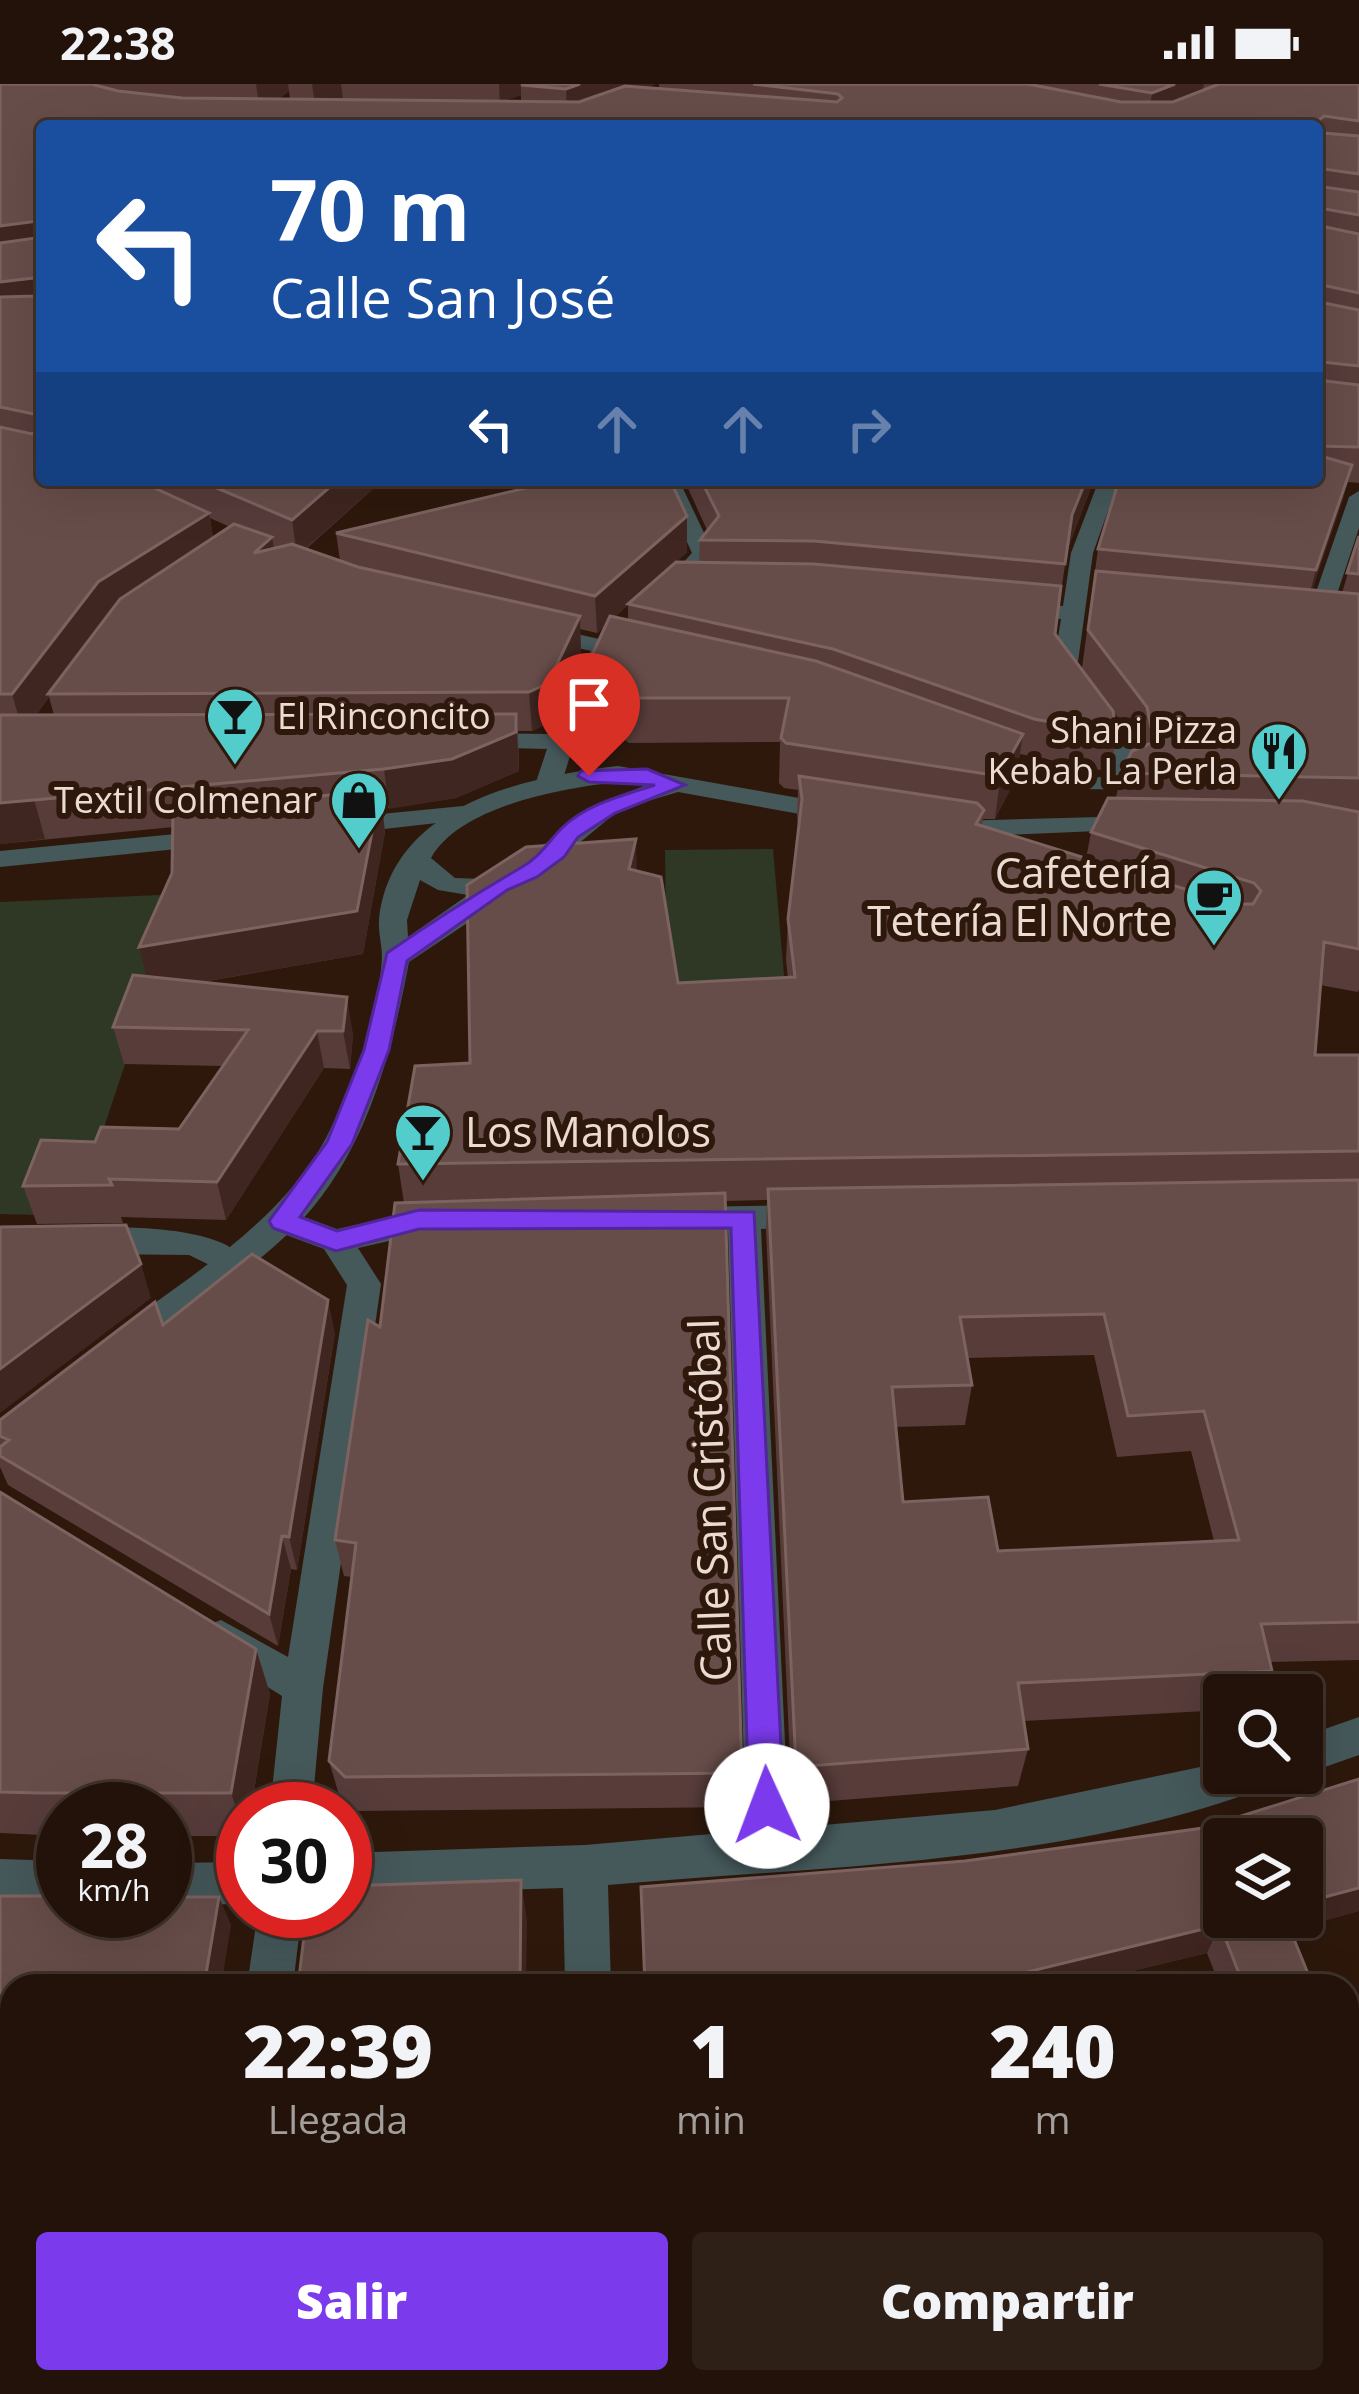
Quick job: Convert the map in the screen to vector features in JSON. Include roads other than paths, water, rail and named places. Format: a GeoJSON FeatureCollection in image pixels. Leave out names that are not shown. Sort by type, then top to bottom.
{"type":"FeatureCollection","features":[{"type":"Feature","properties":{"kind":"street"},"geometry":{"type":"LineString","coordinates":[[549,782],[579,688],[603,645],[674,587],[703,554],[672,486]]}},
{"type":"Feature","properties":{"kind":"street"},"geometry":{"type":"LineString","coordinates":[[1107,486],[1082,554],[1083,602],[1067,677],[1114,732],[1131,760],[1129,780]]}},
{"type":"Feature","properties":{"kind":"street"},"geometry":{"type":"LineString","coordinates":[[1317,618],[1352,493]]}},
{"type":"Feature","properties":{"kind":"street"},"geometry":{"type":"LineString","coordinates":[[674,587],[712,587]]}},
{"type":"Feature","properties":{"kind":"street"},"geometry":{"type":"LineString","coordinates":[[991,606],[1083,602]]}},
{"type":"Feature","properties":{"kind":"street"},"geometry":{"type":"LineString","coordinates":[[517,627],[664,662]]}},
{"type":"Feature","properties":{"kind":"street"},"geometry":{"type":"LineString","coordinates":[[444,741],[563,742]]}},
{"type":"Feature","properties":{"kind":"street"},"geometry":{"type":"LineString","coordinates":[[322,827],[464,814],[549,782],[618,773],[856,816]]}},
{"type":"Feature","properties":{"kind":"street"},"geometry":{"type":"LineString","coordinates":[[396,958],[499,885],[556,853],[570,832],[607,808],[675,785]]}},
{"type":"Feature","properties":{"kind":"street"},"geometry":{"type":"LineString","coordinates":[[492,806],[548,807],[566,818],[570,832]]}},
{"type":"Feature","properties":{"kind":"street"},"geometry":{"type":"LineString","coordinates":[[106,1358],[283,1221],[339,1144],[376,1050],[396,958],[393,920],[429,838],[464,814]]}},
{"type":"Feature","properties":{"kind":"street"},"geometry":{"type":"LineString","coordinates":[[921,825],[980,832],[1154,825]]}},
{"type":"Feature","properties":{"kind":"street"},"geometry":{"type":"LineString","coordinates":[[980,832],[1013,863]]}},
{"type":"Feature","properties":{"kind":"street"},"geometry":{"type":"LineString","coordinates":[[0,860],[253,834]]}},
{"type":"Feature","properties":{"kind":"street"},"geometry":{"type":"LineString","coordinates":[[418,858],[427,874],[447,886],[499,885]]}},
{"type":"Feature","properties":{"kind":"street"},"geometry":{"type":"LineString","coordinates":[[651,1219],[839,1216]]}},
{"type":"Feature","properties":{"kind":"street","name":"Calle San Cristóbal"},"geometry":{"type":"LineString","coordinates":[[744,1218],[768,1851]]}},
{"type":"Feature","properties":{"kind":"street"},"geometry":{"type":"LineString","coordinates":[[283,1221],[336,1241],[419,1220],[465,1220]]}},
{"type":"Feature","properties":{"kind":"street"},"geometry":{"type":"LineString","coordinates":[[0,1241],[195,1243],[230,1263]]}},
{"type":"Feature","properties":{"kind":"street"},"geometry":{"type":"LineString","coordinates":[[294,1782],[303,1688],[364,1284],[336,1241]]}},
{"type":"Feature","properties":{"kind":"street"},"geometry":{"type":"LineString","coordinates":[[182,1613],[303,1688]]}},
{"type":"Feature","properties":{"kind":"street"},"geometry":{"type":"LineString","coordinates":[[1323,1749],[1359,1736]]}},
{"type":"Feature","properties":{"kind":"street"},"geometry":{"type":"LineString","coordinates":[[372,1873],[585,1866],[995,1830],[1203,1789]]}},
{"type":"Feature","properties":{"kind":"street"},"geometry":{"type":"LineString","coordinates":[[585,1866],[588,1974]]}},
{"type":"Feature","properties":{"kind":"street"},"geometry":{"type":"LineString","coordinates":[[0,1880],[36,1881]]}},
{"type":"Feature","properties":{"kind":"street"},"geometry":{"type":"LineString","coordinates":[[272,1974],[276,1938]]}},
{"type":"Feature","properties":{"kind":"lane"},"geometry":{"type":"LineString","coordinates":[[1008,765],[1087,783],[1129,780]]}},
{"type":"Feature","properties":{"kind":"place","name":"El Rinconcito"},"geometry":{"type":"Point","coordinates":[235,767]}},
{"type":"Feature","properties":{"kind":"place","name":"Shani Pizza Kebab La Perla"},"geometry":{"type":"Point","coordinates":[1279,802]}},
{"type":"Feature","properties":{"kind":"place","name":"Textil Colmenar"},"geometry":{"type":"Point","coordinates":[359,851]}},
{"type":"Feature","properties":{"kind":"place","name":"Cafetería Tetería El Norte"},"geometry":{"type":"Point","coordinates":[1214,948]}},
{"type":"Feature","properties":{"kind":"place","name":"Los Manolos"},"geometry":{"type":"Point","coordinates":[423,1183]}}]}
